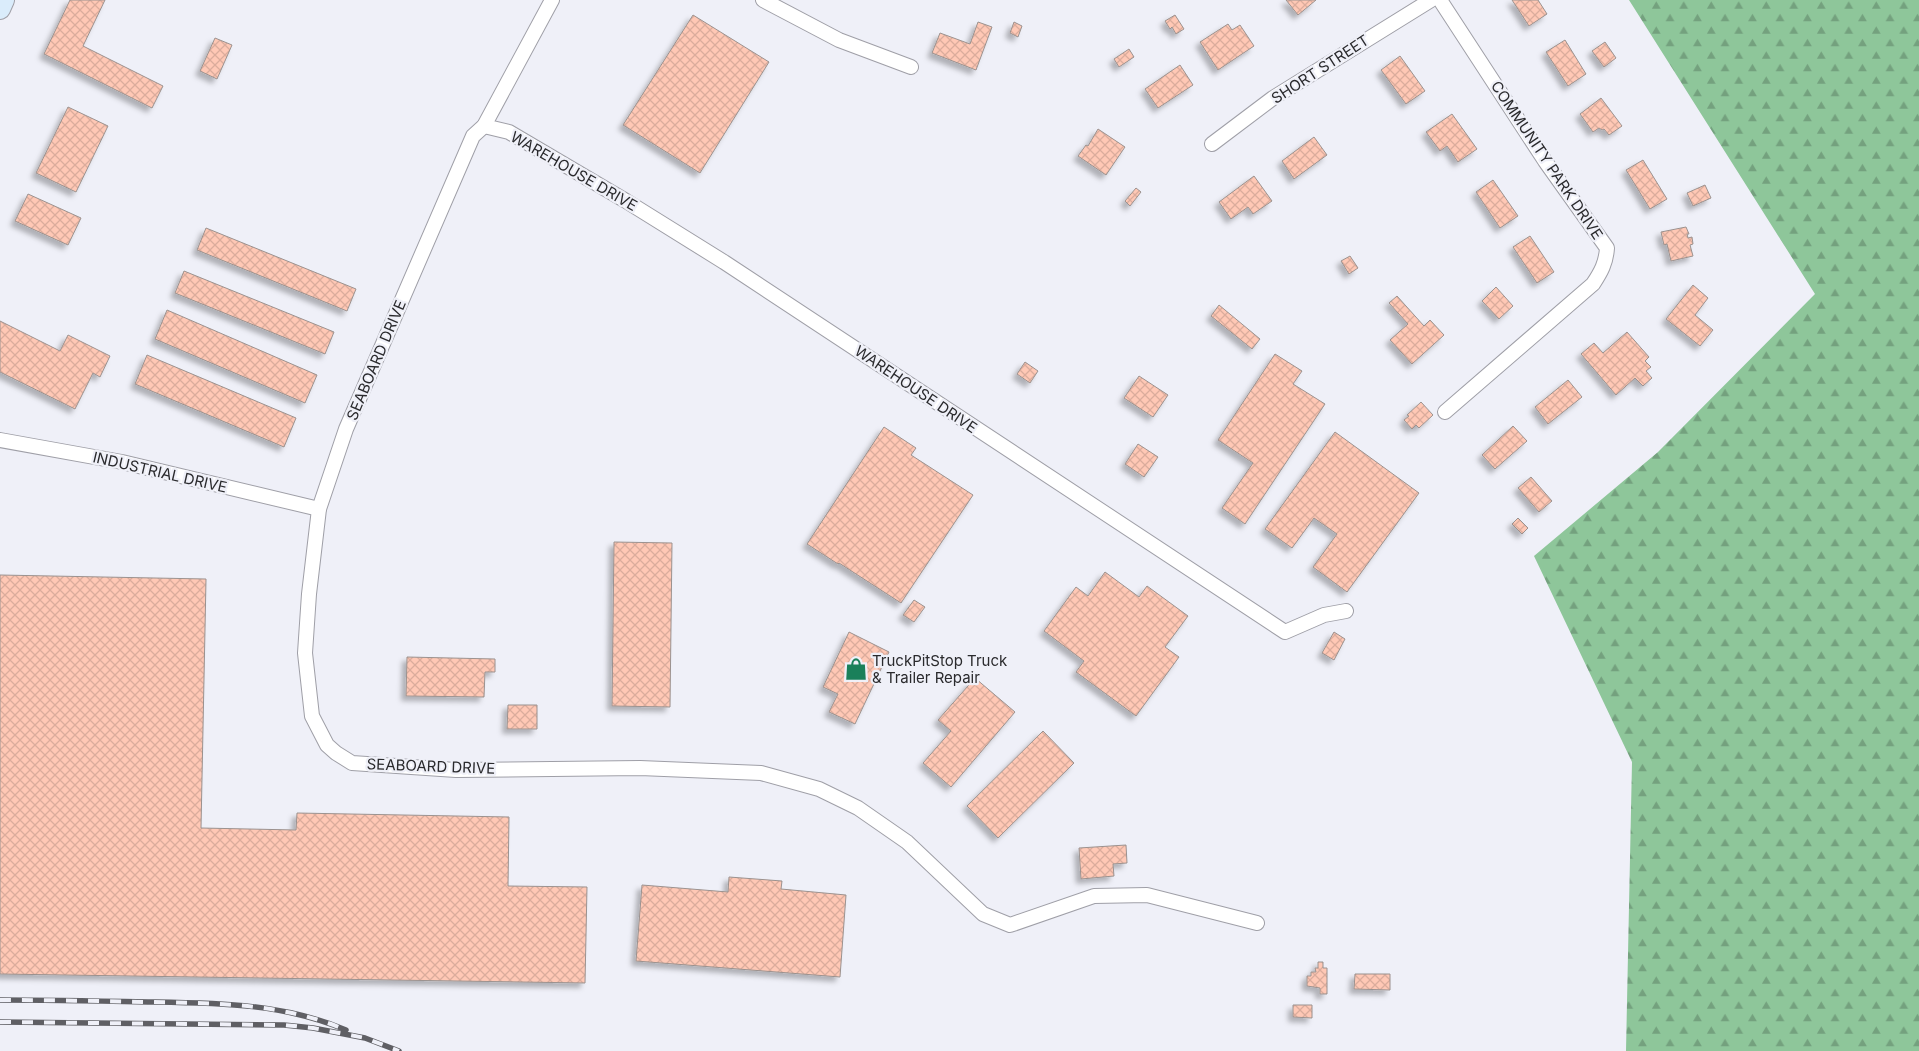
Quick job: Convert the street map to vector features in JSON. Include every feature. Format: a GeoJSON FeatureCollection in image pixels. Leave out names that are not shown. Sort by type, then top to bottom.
{"type":"FeatureCollection","features":[{"type":"Feature","properties":{"kind":"main road"},"geometry":{"type":"LineString","coordinates":[[0,8],[4,0]]}},
{"type":"Feature","properties":{"kind":"street","name":"SEABOARD DRIVE"},"geometry":{"type":"LineString","coordinates":[[552,0],[484,126],[473,136],[346,428],[319,509],[309,594],[305,653],[312,716],[327,744],[336,753],[352,763],[456,770],[640,768],[761,773],[819,789],[858,808],[907,842],[983,914],[1010,925],[1094,896],[1147,895],[1257,923]]}},
{"type":"Feature","properties":{"kind":"street"},"geometry":{"type":"LineString","coordinates":[[763,0],[839,40],[911,67]]}},
{"type":"Feature","properties":{"kind":"street","name":"SHORT STREET"},"geometry":{"type":"LineString","coordinates":[[1212,144],[1273,98],[1431,0]]}},
{"type":"Feature","properties":{"kind":"street","name":"COMMUNITY PARK DRIVE"},"geometry":{"type":"LineString","coordinates":[[1440,0],[1545,161],[1608,248],[1603,270],[1593,284],[1445,412]]}},
{"type":"Feature","properties":{"kind":"street","name":"WAREHOUSE DRIVE"},"geometry":{"type":"LineString","coordinates":[[484,126],[509,132],[724,262],[1285,632],[1324,614],[1346,611]]}},
{"type":"Feature","properties":{"kind":"street","name":"INDUSTRIAL DRIVE"},"geometry":{"type":"LineString","coordinates":[[0,440],[122,462],[319,509]]}},
{"type":"Feature","properties":{"kind":"green space"},"geometry":{"type":"Polygon","coordinates":[[[1629,0],[1919,0],[1919,1051],[1626,1051],[1632,762],[1534,556],[1658,452],[1815,294],[1629,0]]]}},
{"type":"Feature","properties":{"kind":"building"},"geometry":{"type":"Polygon","coordinates":[[[70,0],[105,0],[83,46],[163,86],[152,108],[44,54],[70,0]]]}},
{"type":"Feature","properties":{"kind":"building"},"geometry":{"type":"Polygon","coordinates":[[[1286,0],[1316,0],[1298,15],[1286,0]]]}},
{"type":"Feature","properties":{"kind":"building"},"geometry":{"type":"Polygon","coordinates":[[[1512,0],[1538,0],[1547,14],[1529,26],[1512,0]]]}},
{"type":"Feature","properties":{"kind":"building"},"geometry":{"type":"Polygon","coordinates":[[[693,15],[769,62],[700,173],[623,125],[693,15]]]}},
{"type":"Feature","properties":{"kind":"building"},"geometry":{"type":"Polygon","coordinates":[[[1175,15],[1184,29],[1176,34],[1165,21],[1175,15]]]}},
{"type":"Feature","properties":{"kind":"building"},"geometry":{"type":"Polygon","coordinates":[[[978,22],[992,27],[976,70],[932,53],[940,33],[970,44],[978,22]]]}},
{"type":"Feature","properties":{"kind":"building"},"geometry":{"type":"Polygon","coordinates":[[[1014,22],[1022,26],[1018,37],[1010,33],[1014,22]]]}},
{"type":"Feature","properties":{"kind":"building"},"geometry":{"type":"Polygon","coordinates":[[[1228,24],[1232,30],[1240,25],[1254,46],[1218,70],[1200,42],[1228,24]]]}},
{"type":"Feature","properties":{"kind":"building"},"geometry":{"type":"Polygon","coordinates":[[[215,38],[232,45],[217,79],[200,71],[215,38]]]}},
{"type":"Feature","properties":{"kind":"building"},"geometry":{"type":"Polygon","coordinates":[[[1565,40],[1586,74],[1568,86],[1546,52],[1565,40]]]}},
{"type":"Feature","properties":{"kind":"building"},"geometry":{"type":"Polygon","coordinates":[[[1605,42],[1616,58],[1604,67],[1592,51],[1605,42]]]}},
{"type":"Feature","properties":{"kind":"building"},"geometry":{"type":"Polygon","coordinates":[[[1129,49],[1134,57],[1119,67],[1114,59],[1129,49]]]}},
{"type":"Feature","properties":{"kind":"building"},"geometry":{"type":"Polygon","coordinates":[[[1400,56],[1425,91],[1406,104],[1381,70],[1400,56]]]}},
{"type":"Feature","properties":{"kind":"building"},"geometry":{"type":"Polygon","coordinates":[[[1180,65],[1193,85],[1158,108],[1145,89],[1180,65]]]}},
{"type":"Feature","properties":{"kind":"building"},"geometry":{"type":"Polygon","coordinates":[[[1601,98],[1622,126],[1609,135],[1604,129],[1599,128],[1593,132],[1580,114],[1601,98]]]}},
{"type":"Feature","properties":{"kind":"building"},"geometry":{"type":"Polygon","coordinates":[[[68,107],[108,126],[76,192],[36,173],[68,107]]]}},
{"type":"Feature","properties":{"kind":"building"},"geometry":{"type":"Polygon","coordinates":[[[1452,114],[1477,149],[1458,162],[1447,146],[1440,151],[1426,132],[1452,114]]]}},
{"type":"Feature","properties":{"kind":"building"},"geometry":{"type":"Polygon","coordinates":[[[1098,129],[1125,147],[1106,175],[1078,156],[1086,145],[1088,146],[1098,129]]]}},
{"type":"Feature","properties":{"kind":"building"},"geometry":{"type":"Polygon","coordinates":[[[1314,137],[1327,155],[1294,179],[1282,161],[1314,137]]]}},
{"type":"Feature","properties":{"kind":"building"},"geometry":{"type":"Polygon","coordinates":[[[1643,160],[1667,199],[1650,209],[1626,170],[1643,160]]]}},
{"type":"Feature","properties":{"kind":"building"},"geometry":{"type":"Polygon","coordinates":[[[1254,176],[1272,201],[1253,214],[1248,207],[1231,219],[1219,202],[1254,176]]]}},
{"type":"Feature","properties":{"kind":"building"},"geometry":{"type":"Polygon","coordinates":[[[1493,180],[1518,216],[1500,228],[1476,192],[1493,180]]]}},
{"type":"Feature","properties":{"kind":"building"},"geometry":{"type":"Polygon","coordinates":[[[1705,185],[1711,198],[1693,206],[1687,193],[1705,185]]]}},
{"type":"Feature","properties":{"kind":"building"},"geometry":{"type":"Polygon","coordinates":[[[1136,188],[1141,192],[1130,206],[1125,201],[1136,188]]]}},
{"type":"Feature","properties":{"kind":"building"},"geometry":{"type":"Polygon","coordinates":[[[28,194],[81,218],[68,245],[15,221],[28,194]]]}},
{"type":"Feature","properties":{"kind":"building"},"geometry":{"type":"Polygon","coordinates":[[[1686,227],[1689,234],[1687,234],[1688,238],[1692,237],[1693,244],[1690,245],[1693,256],[1671,261],[1667,244],[1664,245],[1661,232],[1686,227]]]}},
{"type":"Feature","properties":{"kind":"building"},"geometry":{"type":"Polygon","coordinates":[[[206,228],[356,289],[347,311],[197,250],[206,228]]]}},
{"type":"Feature","properties":{"kind":"building"},"geometry":{"type":"Polygon","coordinates":[[[1530,236],[1554,272],[1537,283],[1513,247],[1530,236]]]}},
{"type":"Feature","properties":{"kind":"building"},"geometry":{"type":"Polygon","coordinates":[[[1350,256],[1358,268],[1349,274],[1341,261],[1350,256]]]}},
{"type":"Feature","properties":{"kind":"building"},"geometry":{"type":"Polygon","coordinates":[[[184,271],[334,332],[325,354],[175,293],[184,271]]]}},
{"type":"Feature","properties":{"kind":"building"},"geometry":{"type":"Polygon","coordinates":[[[1693,285],[1708,298],[1695,315],[1713,330],[1700,346],[1666,319],[1693,285]]]}},
{"type":"Feature","properties":{"kind":"building"},"geometry":{"type":"Polygon","coordinates":[[[1496,287],[1513,306],[1499,319],[1482,301],[1496,287]]]}},
{"type":"Feature","properties":{"kind":"building"},"geometry":{"type":"Polygon","coordinates":[[[1397,296],[1424,326],[1430,320],[1444,335],[1412,364],[1390,340],[1408,324],[1389,303],[1397,296]]]}},
{"type":"Feature","properties":{"kind":"building"},"geometry":{"type":"Polygon","coordinates":[[[1219,305],[1260,339],[1252,349],[1211,316],[1219,305]]]}},
{"type":"Feature","properties":{"kind":"building"},"geometry":{"type":"Polygon","coordinates":[[[167,310],[317,375],[305,403],[155,339],[167,310]]]}},
{"type":"Feature","properties":{"kind":"building"},"geometry":{"type":"Polygon","coordinates":[[[0,321],[60,351],[68,335],[110,356],[100,377],[93,373],[75,409],[0,372],[0,321]]]}},
{"type":"Feature","properties":{"kind":"building"},"geometry":{"type":"Polygon","coordinates":[[[1627,332],[1649,357],[1645,361],[1651,367],[1646,371],[1652,378],[1643,386],[1635,378],[1616,395],[1581,354],[1594,343],[1603,353],[1627,332]]]}},
{"type":"Feature","properties":{"kind":"building"},"geometry":{"type":"Polygon","coordinates":[[[1275,354],[1302,371],[1293,384],[1325,404],[1245,524],[1222,508],[1253,463],[1218,440],[1275,354]]]}},
{"type":"Feature","properties":{"kind":"building"},"geometry":{"type":"Polygon","coordinates":[[[147,355],[296,418],[284,447],[135,384],[147,355]]]}},
{"type":"Feature","properties":{"kind":"building"},"geometry":{"type":"Polygon","coordinates":[[[1025,362],[1038,371],[1030,383],[1017,374],[1025,362]]]}},
{"type":"Feature","properties":{"kind":"building"},"geometry":{"type":"Polygon","coordinates":[[[1139,376],[1168,395],[1153,417],[1124,398],[1139,376]]]}},
{"type":"Feature","properties":{"kind":"building"},"geometry":{"type":"Polygon","coordinates":[[[1568,380],[1582,397],[1548,424],[1535,407],[1568,380]]]}},
{"type":"Feature","properties":{"kind":"building"},"geometry":{"type":"Polygon","coordinates":[[[1421,402],[1433,415],[1419,428],[1416,425],[1412,429],[1404,420],[1421,402]]]}},
{"type":"Feature","properties":{"kind":"building"},"geometry":{"type":"Polygon","coordinates":[[[1513,426],[1527,441],[1495,469],[1482,455],[1513,426]]]}},
{"type":"Feature","properties":{"kind":"building"},"geometry":{"type":"Polygon","coordinates":[[[884,427],[916,448],[911,455],[973,495],[901,603],[807,544],[884,427]]]}},
{"type":"Feature","properties":{"kind":"building"},"geometry":{"type":"Polygon","coordinates":[[[1335,432],[1419,493],[1347,592],[1313,567],[1337,534],[1314,518],[1292,548],[1265,529],[1335,432]]]}},
{"type":"Feature","properties":{"kind":"building"},"geometry":{"type":"Polygon","coordinates":[[[1138,444],[1158,457],[1144,477],[1125,464],[1138,444]]]}},
{"type":"Feature","properties":{"kind":"building"},"geometry":{"type":"Polygon","coordinates":[[[1531,477],[1552,501],[1539,512],[1518,488],[1531,477]]]}},
{"type":"Feature","properties":{"kind":"building"},"geometry":{"type":"Polygon","coordinates":[[[1518,518],[1528,528],[1522,534],[1512,524],[1518,518]]]}},
{"type":"Feature","properties":{"kind":"building"},"geometry":{"type":"Polygon","coordinates":[[[614,542],[672,543],[670,707],[612,706],[614,542]]]}},
{"type":"Feature","properties":{"kind":"building"},"geometry":{"type":"Polygon","coordinates":[[[1105,572],[1139,597],[1147,586],[1188,616],[1165,647],[1179,657],[1136,716],[1076,672],[1084,661],[1044,631],[1076,587],[1088,596],[1105,572]]]}},
{"type":"Feature","properties":{"kind":"building"},"geometry":{"type":"Polygon","coordinates":[[[0,575],[206,579],[201,828],[296,830],[297,813],[509,817],[508,886],[587,887],[585,983],[0,974],[0,575]]]}},
{"type":"Feature","properties":{"kind":"building"},"geometry":{"type":"Polygon","coordinates":[[[914,600],[925,607],[914,622],[903,615],[914,600]]]}},
{"type":"Feature","properties":{"kind":"building","name":"TruckPitStop Truck & Trailer Repair"},"geometry":{"type":"Polygon","coordinates":[[[849,632],[889,652],[855,724],[829,712],[838,694],[823,687],[849,632]]]}},
{"type":"Feature","properties":{"kind":"building"},"geometry":{"type":"Polygon","coordinates":[[[1334,632],[1345,639],[1334,660],[1322,653],[1334,632]]]}},
{"type":"Feature","properties":{"kind":"building"},"geometry":{"type":"Polygon","coordinates":[[[407,657],[495,659],[495,672],[485,672],[484,697],[406,696],[407,657]]]}},
{"type":"Feature","properties":{"kind":"building"},"geometry":{"type":"Polygon","coordinates":[[[975,678],[1015,712],[951,787],[923,763],[951,731],[938,720],[975,678]]]}},
{"type":"Feature","properties":{"kind":"building"},"geometry":{"type":"Polygon","coordinates":[[[508,705],[537,705],[537,729],[507,729],[508,705]]]}},
{"type":"Feature","properties":{"kind":"building"},"geometry":{"type":"Polygon","coordinates":[[[1043,731],[1074,763],[998,838],[967,806],[1043,731]]]}},
{"type":"Feature","properties":{"kind":"building"},"geometry":{"type":"Polygon","coordinates":[[[1126,845],[1127,863],[1113,864],[1114,876],[1081,879],[1079,848],[1126,845]]]}},
{"type":"Feature","properties":{"kind":"building"},"geometry":{"type":"Polygon","coordinates":[[[729,877],[782,881],[781,889],[846,895],[840,977],[636,961],[642,885],[728,892],[729,877]]]}},
{"type":"Feature","properties":{"kind":"building"},"geometry":{"type":"Polygon","coordinates":[[[1318,962],[1323,962],[1323,968],[1327,968],[1327,994],[1320,994],[1320,988],[1307,986],[1307,976],[1311,976],[1311,972],[1316,972],[1315,968],[1318,968],[1318,962]]]}},
{"type":"Feature","properties":{"kind":"building"},"geometry":{"type":"Polygon","coordinates":[[[1355,974],[1390,974],[1390,990],[1354,989],[1355,974]]]}},
{"type":"Feature","properties":{"kind":"building"},"geometry":{"type":"Polygon","coordinates":[[[1293,1005],[1312,1005],[1312,1018],[1293,1017],[1293,1005]]]}},
{"type":"Feature","properties":{"kind":"railway"},"geometry":{"type":"LineString","coordinates":[[0,1000],[199,1003],[249,1006],[298,1014],[346,1030]]}},
{"type":"Feature","properties":{"kind":"railway"},"geometry":{"type":"LineString","coordinates":[[0,1022],[284,1025],[313,1028],[365,1038],[399,1051]]}},
{"type":"Feature","properties":{"kind":"place","name":"TruckPitStop Truck & Trailer Repair"},"geometry":{"type":"Point","coordinates":[856,669]}}]}
